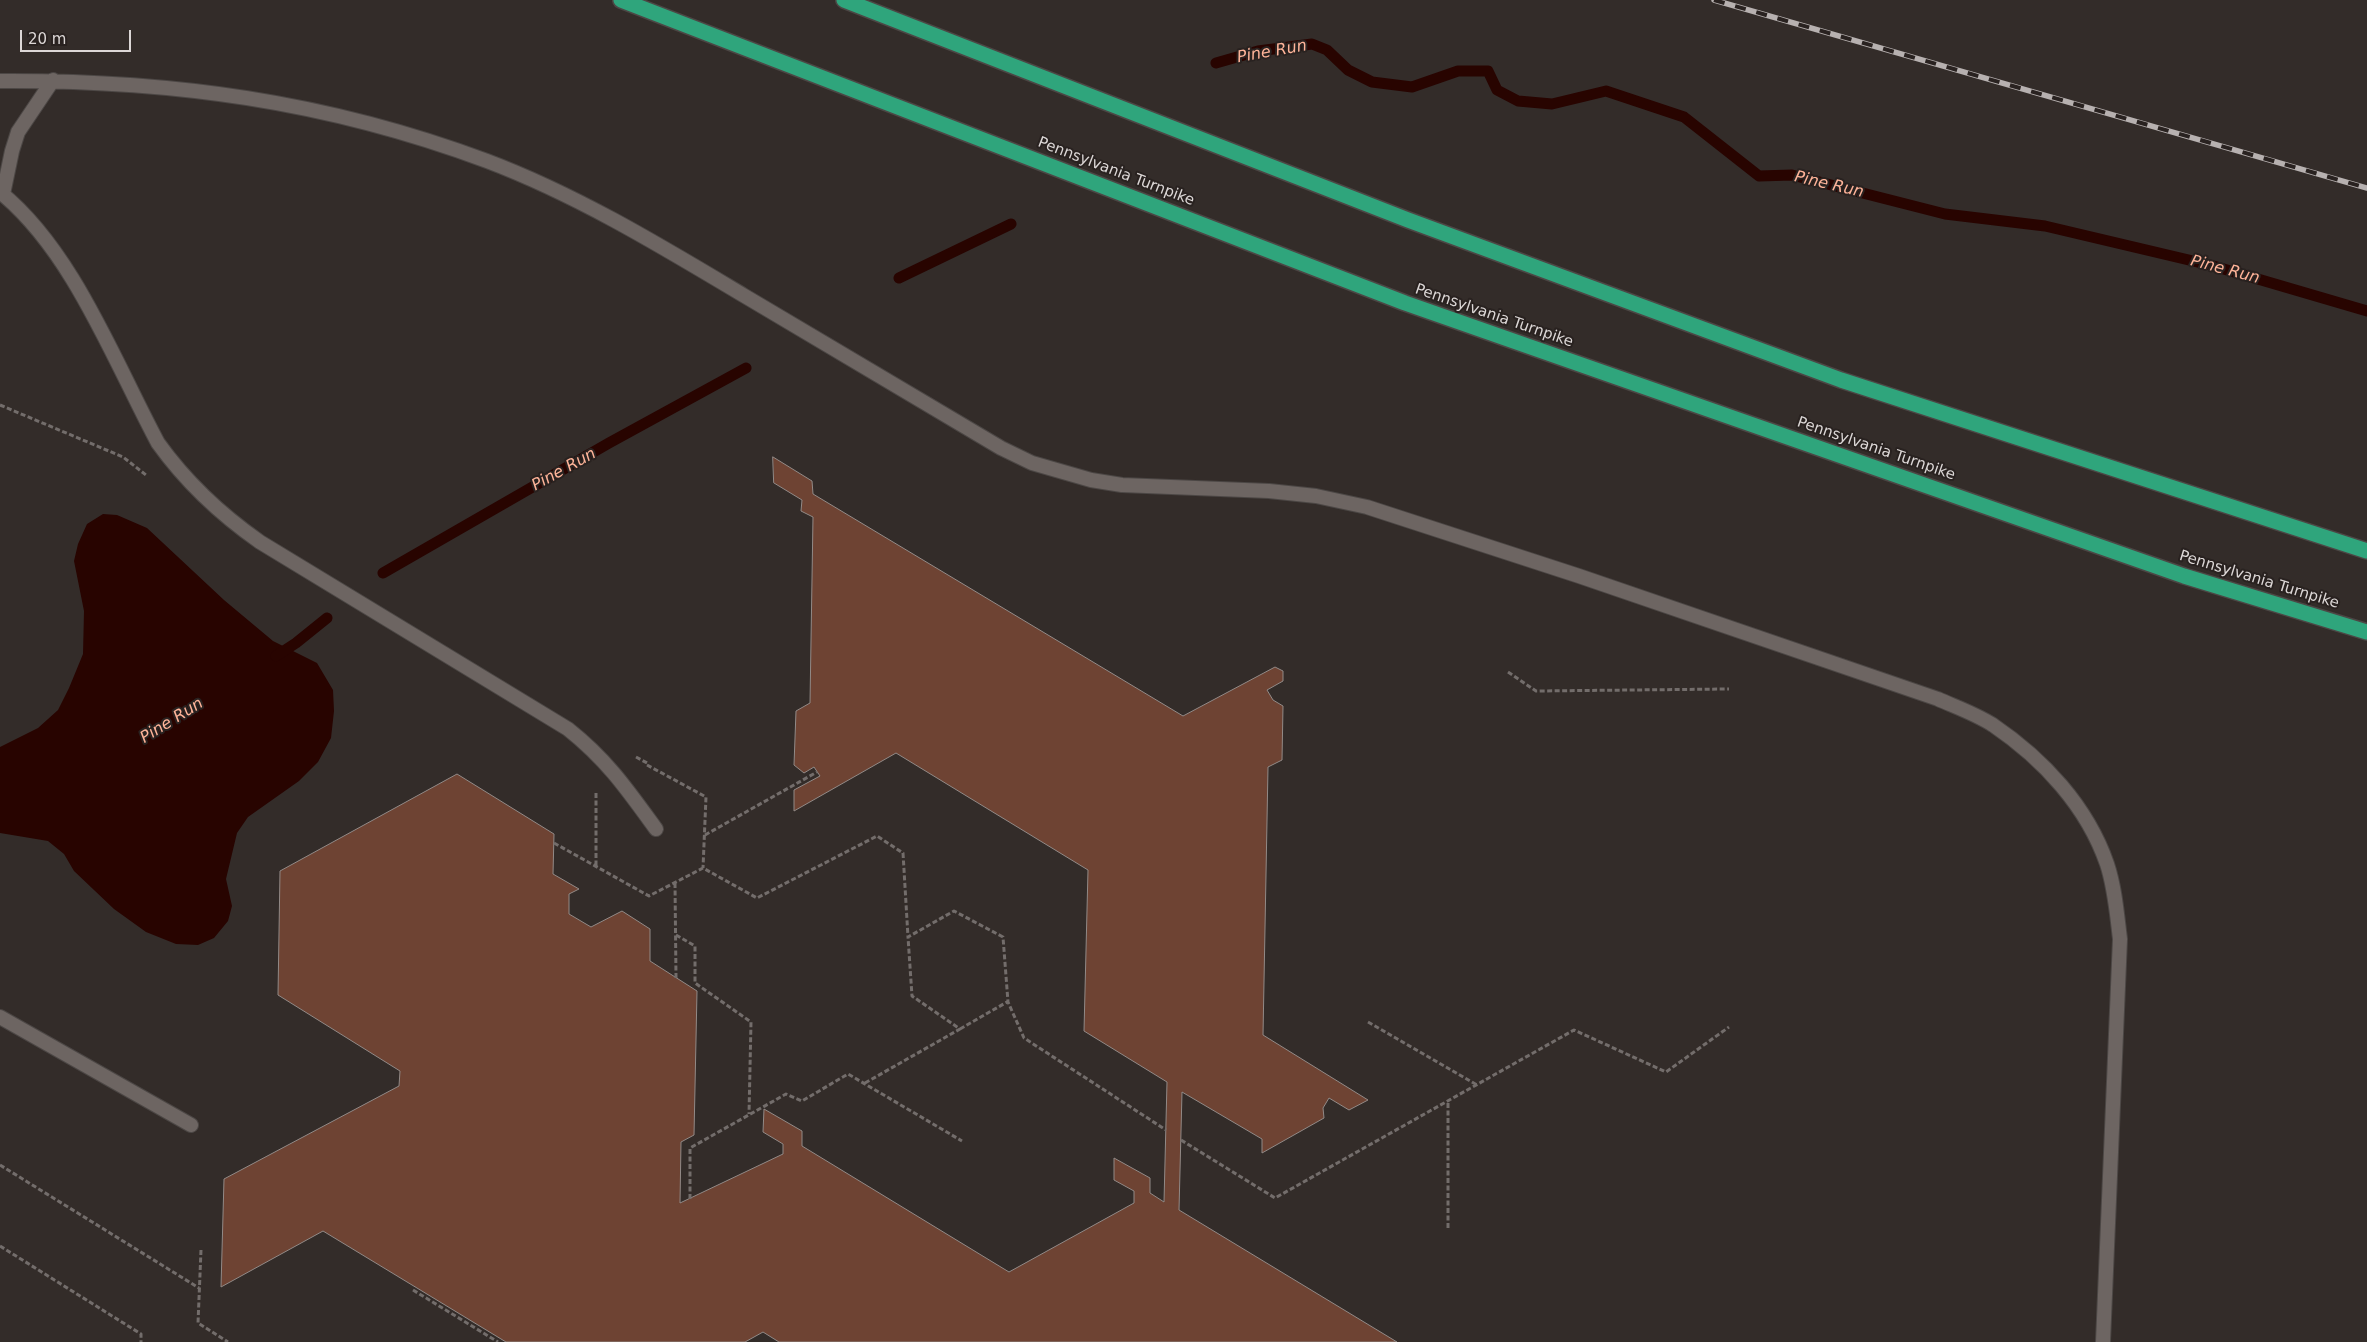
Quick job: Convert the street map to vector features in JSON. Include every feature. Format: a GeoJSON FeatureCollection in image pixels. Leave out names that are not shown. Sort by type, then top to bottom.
{"type":"FeatureCollection","features":[{"type":"Feature","properties":{"kind":"highway","name":"Pennsylvania Turnpike"},"geometry":{"type":"LineString","coordinates":[[621,0],[1405,303],[2184,576],[2367,632]]}},
{"type":"Feature","properties":{"kind":"highway"},"geometry":{"type":"LineString","coordinates":[[844,0],[1417,224],[1841,380],[2367,551]]}},
{"type":"Feature","properties":{"kind":"lane"},"geometry":{"type":"LineString","coordinates":[[53,80],[18,132],[2,193],[33,224],[60,259],[81,294],[158,443],[174,465],[195,488],[235,524],[260,542],[568,729],[592,748],[611,767],[656,829]]}},
{"type":"Feature","properties":{"kind":"lane"},"geometry":{"type":"LineString","coordinates":[[0,81],[53,80],[144,85],[248,97],[352,118],[428,141],[498,166],[560,194],[645,237],[1002,448],[1032,463],[1091,480],[1122,485],[1269,491],[1316,496],[1367,507],[1579,576],[1938,699],[1992,725],[2030,754],[2067,791],[2084,815],[2107,866],[2115,902],[2120,939],[2102,1342]]}},
{"type":"Feature","properties":{"kind":"lane"},"geometry":{"type":"LineString","coordinates":[[0,1017],[191,1125]]}},
{"type":"Feature","properties":{"kind":"path"},"geometry":{"type":"LineString","coordinates":[[1508,672],[1536,691],[1729,689]]}},
{"type":"Feature","properties":{"kind":"path"},"geometry":{"type":"LineString","coordinates":[[705,836],[817,772]]}},
{"type":"Feature","properties":{"kind":"path"},"geometry":{"type":"LineString","coordinates":[[554,843],[649,896],[703,868],[757,898],[877,836],[903,853],[912,996],[960,1028]]}},
{"type":"Feature","properties":{"kind":"path"},"geometry":{"type":"LineString","coordinates":[[676,882],[676,978]]}},
{"type":"Feature","properties":{"kind":"path"},"geometry":{"type":"LineString","coordinates":[[908,937],[954,911],[1003,937],[1008,1002],[1024,1038],[1166,1130]]}},
{"type":"Feature","properties":{"kind":"path"},"geometry":{"type":"LineString","coordinates":[[676,935],[696,946],[695,983],[751,1022],[749,1115]]}},
{"type":"Feature","properties":{"kind":"path"},"geometry":{"type":"LineString","coordinates":[[865,1084],[1008,1002]]}},
{"type":"Feature","properties":{"kind":"path"},"geometry":{"type":"LineString","coordinates":[[1368,1022],[1477,1084]]}},
{"type":"Feature","properties":{"kind":"path"},"geometry":{"type":"LineString","coordinates":[[1181,1140],[1275,1198],[1574,1030],[1666,1072],[1730,1027]]}},
{"type":"Feature","properties":{"kind":"path"},"geometry":{"type":"LineString","coordinates":[[690,1199],[690,1148],[786,1094],[802,1101],[848,1074],[962,1141]]}},
{"type":"Feature","properties":{"kind":"path"},"geometry":{"type":"LineString","coordinates":[[1448,1101],[1448,1228]]}},
{"type":"Feature","properties":{"kind":"path"},"geometry":{"type":"LineString","coordinates":[[0,1165],[200,1288]]}},
{"type":"Feature","properties":{"kind":"path"},"geometry":{"type":"LineString","coordinates":[[0,1246],[141,1334],[140,1342]]}},
{"type":"Feature","properties":{"kind":"path"},"geometry":{"type":"LineString","coordinates":[[201,1250],[198,1323],[228,1342]]}},
{"type":"Feature","properties":{"kind":"path"},"geometry":{"type":"LineString","coordinates":[[413,1290],[498,1342]]}},
{"type":"Feature","properties":{"kind":"water"},"geometry":{"type":"Polygon","coordinates":[[[103,514],[117,515],[147,528],[224,600],[273,641],[317,663],[333,690],[334,711],[331,738],[318,762],[299,781],[248,817],[237,833],[226,879],[232,906],[228,921],[214,938],[198,945],[176,944],[146,932],[114,909],[74,871],[64,854],[48,841],[0,833],[0,747],[38,728],[58,710],[69,688],[83,654],[84,611],[74,561],[78,544],[87,524],[103,514]]]}},
{"type":"Feature","properties":{"kind":"building"},"geometry":{"type":"Polygon","coordinates":[[[773,457],[812,481],[813,494],[1183,716],[1275,667],[1283,671],[1283,681],[1267,690],[1273,700],[1283,706],[1282,760],[1268,767],[1263,1035],[1368,1100],[1349,1110],[1329,1098],[1323,1108],[1324,1118],[1262,1153],[1262,1139],[1182,1092],[1179,1210],[1397,1342],[779,1342],[763,1332],[745,1342],[506,1342],[323,1231],[221,1287],[224,1179],[399,1086],[400,1071],[278,995],[280,871],[457,774],[554,834],[553,874],[579,889],[569,894],[569,914],[591,927],[622,911],[650,929],[650,961],[697,991],[694,1135],[681,1142],[680,1203],[783,1154],[783,1144],[763,1132],[764,1109],[802,1131],[802,1146],[1009,1272],[1134,1203],[1134,1191],[1114,1180],[1114,1158],[1150,1178],[1150,1193],[1164,1202],[1167,1082],[1084,1031],[1088,870],[896,753],[794,811],[794,790],[820,776],[814,767],[804,773],[794,765],[796,711],[810,703],[813,517],[801,511],[802,500],[774,483],[773,457]]]}},
{"type":"Feature","properties":{"kind":"waterway","name":"Pine Run"},"geometry":{"type":"LineString","coordinates":[[1216,63],[1258,51],[1312,44],[1327,50],[1348,70],[1372,82],[1412,87],[1458,71],[1488,71],[1497,90],[1518,101],[1552,104],[1606,91],[1684,117],[1759,176],[1792,175],[1945,214],[2045,226],[2210,265],[2367,311]]}},
{"type":"Feature","properties":{"kind":"waterway","name":"Pine Run"},"geometry":{"type":"LineString","coordinates":[[899,278],[1011,224]]}},
{"type":"Feature","properties":{"kind":"waterway","name":"Pine Run"},"geometry":{"type":"LineString","coordinates":[[383,573],[609,443],[746,368]]}},
{"type":"Feature","properties":{"kind":"waterway","name":"Pine Run"},"geometry":{"type":"LineString","coordinates":[[276,656],[296,643],[327,618]]}},
{"type":"Feature","properties":{"kind":"railway"},"geometry":{"type":"LineString","coordinates":[[1714,0],[2367,188]]}}]}
